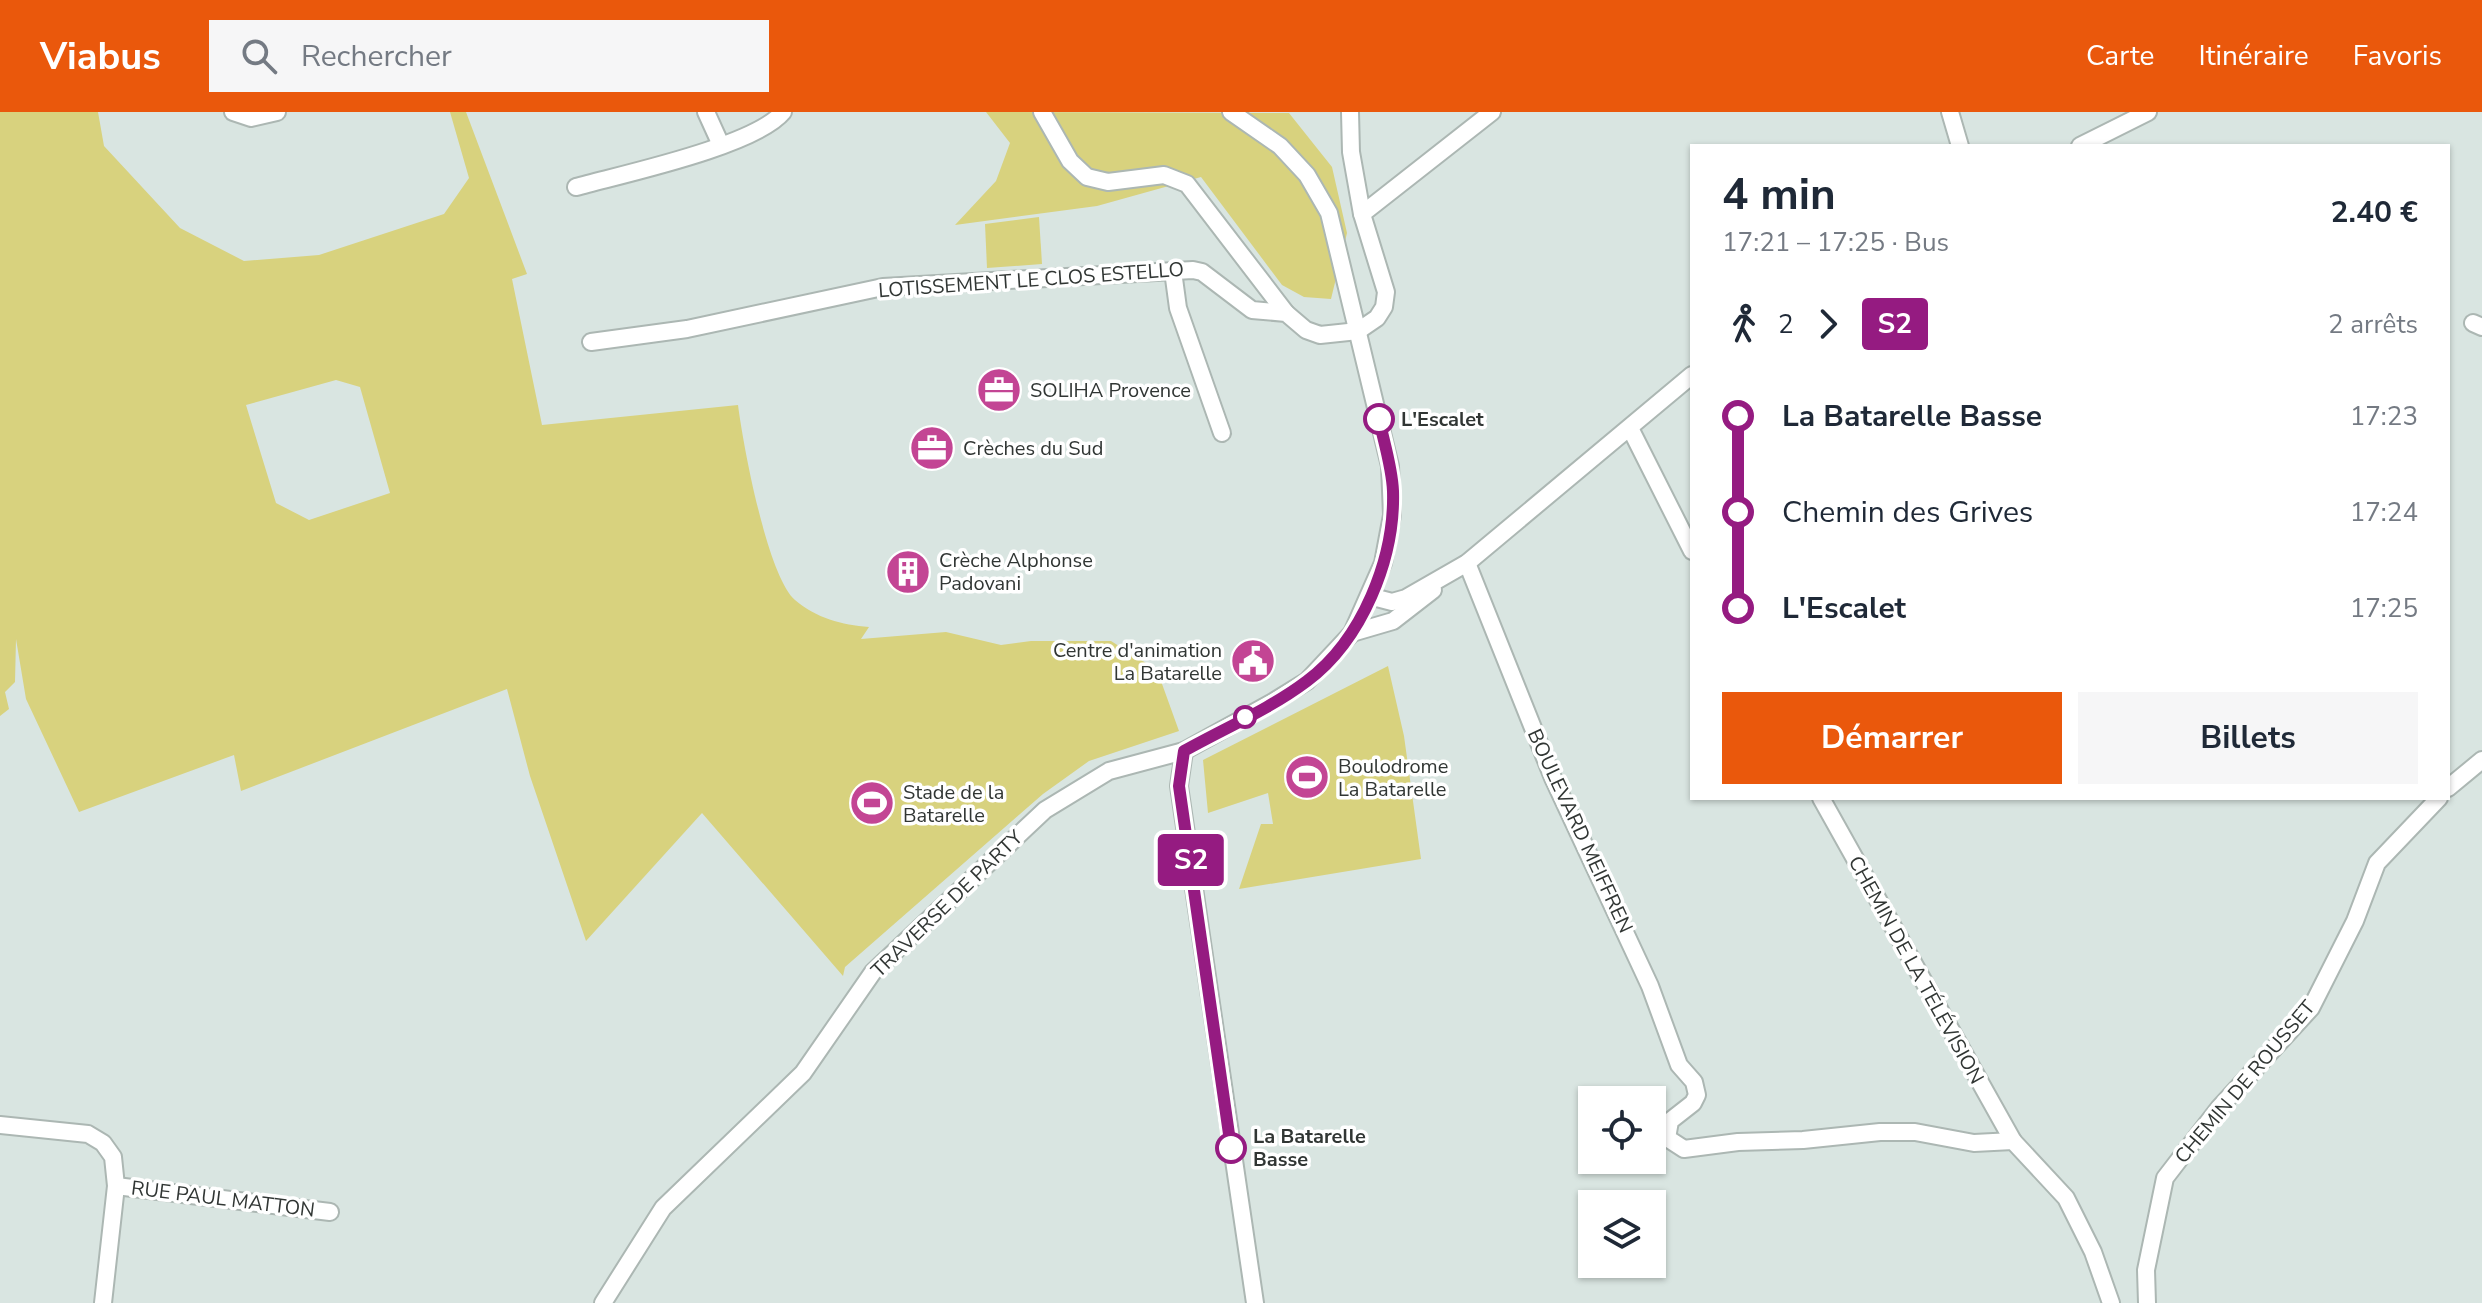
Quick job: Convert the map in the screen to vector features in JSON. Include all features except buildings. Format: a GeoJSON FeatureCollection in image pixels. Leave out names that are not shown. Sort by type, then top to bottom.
{"type":"FeatureCollection","features":[{"type":"Feature","properties":{"kind":"street"},"geometry":{"type":"LineString","coordinates":[[233,112],[251,118],[277,112]]}},
{"type":"Feature","properties":{"kind":"street"},"geometry":{"type":"LineString","coordinates":[[706,112],[721,145]]}},
{"type":"Feature","properties":{"kind":"street"},"geometry":{"type":"LineString","coordinates":[[576,187],[721,145],[775,122],[783,112]]}},
{"type":"Feature","properties":{"kind":"street"},"geometry":{"type":"LineString","coordinates":[[1042,112],[1070,161],[1087,177],[1108,182],[1164,175],[1187,184],[1286,313]]}},
{"type":"Feature","properties":{"kind":"street"},"geometry":{"type":"LineString","coordinates":[[1231,112],[1280,146],[1307,175],[1329,213],[1358,331],[1393,491],[1383,563],[1352,633]]}},
{"type":"Feature","properties":{"kind":"street"},"geometry":{"type":"LineString","coordinates":[[1350,112],[1351,152],[1362,214],[1386,292],[1377,318],[1358,331]]}},
{"type":"Feature","properties":{"kind":"street"},"geometry":{"type":"LineString","coordinates":[[1362,214],[1492,112]]}},
{"type":"Feature","properties":{"kind":"street"},"geometry":{"type":"LineString","coordinates":[[1950,112],[1959,144]]}},
{"type":"Feature","properties":{"kind":"street"},"geometry":{"type":"LineString","coordinates":[[2084,144],[2148,112]]}},
{"type":"Feature","properties":{"kind":"street"},"geometry":{"type":"LineString","coordinates":[[1173,271],[1178,308],[1222,433]]}},
{"type":"Feature","properties":{"kind":"street","name":"LOTISSEMENT LE CLOS ESTELLO"},"geometry":{"type":"LineString","coordinates":[[591,342],[687,329],[883,287],[1173,271],[1202,272],[1252,310],[1286,313],[1306,330],[1320,335],[1358,331]]}},
{"type":"Feature","properties":{"kind":"street"},"geometry":{"type":"LineString","coordinates":[[1369,596],[1392,602],[1467,563],[1690,377]]}},
{"type":"Feature","properties":{"kind":"street"},"geometry":{"type":"LineString","coordinates":[[1630,428],[1690,547]]}},
{"type":"Feature","properties":{"kind":"street","name":"BOULEVARD MEIFFREN"},"geometry":{"type":"LineString","coordinates":[[1467,563],[1553,778],[1638,958],[1679,1065],[1690,1073],[1697,1095],[1693,1103],[1676,1114],[1667,1128],[1667,1138],[1684,1149],[1880,1132],[1915,1132],[1974,1143],[2013,1141]]}},
{"type":"Feature","properties":{"kind":"street"},"geometry":{"type":"LineString","coordinates":[[1352,633],[1393,621],[1416,606],[1449,575]]}},
{"type":"Feature","properties":{"kind":"street","name":"TRAVERSE DE PARTY"},"geometry":{"type":"LineString","coordinates":[[603,1303],[663,1208],[803,1073],[873,972],[1045,810],[1109,771],[1184,751],[1307,681],[1352,633]]}},
{"type":"Feature","properties":{"kind":"street"},"geometry":{"type":"LineString","coordinates":[[1184,751],[1179,786],[1255,1303]]}},
{"type":"Feature","properties":{"kind":"street"},"geometry":{"type":"LineString","coordinates":[[2450,786],[2482,760]]}},
{"type":"Feature","properties":{"kind":"street","name":"CHEMIN DE LA TÉLÉVISION"},"geometry":{"type":"LineString","coordinates":[[1822,800],[2013,1141],[2066,1198],[2093,1252],[2111,1303]]}},
{"type":"Feature","properties":{"kind":"street","name":"CHEMIN DE ROUSSET"},"geometry":{"type":"LineString","coordinates":[[2147,1303],[2146,1270],[2165,1178],[2219,1108],[2311,1008],[2355,921],[2377,863],[2437,800]]}},
{"type":"Feature","properties":{"kind":"street"},"geometry":{"type":"LineString","coordinates":[[0,1125],[88,1134],[103,1143],[113,1157],[116,1186],[103,1303]]}},
{"type":"Feature","properties":{"kind":"street","name":"RUE PAUL MATTON"},"geometry":{"type":"LineString","coordinates":[[116,1186],[330,1212]]}},
{"type":"Feature","properties":{"kind":"shaded area"},"geometry":{"type":"Polygon","coordinates":[[[0,112],[98,112],[104,146],[180,228],[244,261],[319,255],[444,214],[469,178],[450,112],[466,112],[527,274],[512,279],[542,425],[738,405],[766,538],[785,586],[803,606],[830,620],[869,627],[861,639],[946,632],[1001,645],[1031,641],[1111,641],[1157,670],[1179,731],[1089,761],[1043,794],[845,967],[843,976],[702,813],[586,941],[530,776],[507,689],[241,791],[234,755],[79,812],[26,699],[16,639],[15,682],[5,692],[9,709],[0,716],[0,112]],[[336,380],[246,405],[276,503],[309,520],[390,493],[360,387],[336,380]]]}},
{"type":"Feature","properties":{"kind":"shaded area"},"geometry":{"type":"Polygon","coordinates":[[[986,112],[1289,113],[1332,167],[1347,233],[1331,299],[1304,297],[1282,285],[1201,177],[1097,206],[955,225],[996,181],[1010,143],[986,112]]]}},
{"type":"Feature","properties":{"kind":"shaded area"},"geometry":{"type":"Polygon","coordinates":[[[1039,217],[1042,264],[987,268],[985,224],[1039,217]]]}},
{"type":"Feature","properties":{"kind":"shaded area","name":"Boulodrome La Batarelle"},"geometry":{"type":"Polygon","coordinates":[[[1388,666],[1404,736],[1421,859],[1239,889],[1261,824],[1273,824],[1268,793],[1208,813],[1203,760],[1388,666]]]}},
{"type":"Feature","properties":{"kind":"bus line","name":"S2"},"geometry":{"type":"LineString","coordinates":[[1231,1148],[1179,786],[1184,751],[1307,681],[1341,649],[1352,633],[1383,563],[1392,515],[1390,466],[1379,419]]}},
{"type":"Feature","properties":{"kind":"place","name":"SOLIHA Provence"},"geometry":{"type":"Point","coordinates":[999,390]}},
{"type":"Feature","properties":{"kind":"place","name":"L'Escalet"},"geometry":{"type":"Point","coordinates":[1379,419]}},
{"type":"Feature","properties":{"kind":"place","name":"Crèches du Sud"},"geometry":{"type":"Point","coordinates":[932,448]}},
{"type":"Feature","properties":{"kind":"place","name":"Crèche Alphonse Padovani"},"geometry":{"type":"Point","coordinates":[908,572]}},
{"type":"Feature","properties":{"kind":"place","name":"Centre d'animation La Batarelle"},"geometry":{"type":"Point","coordinates":[1253,661]}},
{"type":"Feature","properties":{"kind":"place","name":"Boulodrome La Batarelle"},"geometry":{"type":"Point","coordinates":[1307,777]}},
{"type":"Feature","properties":{"kind":"place","name":"Stade de la Batarelle"},"geometry":{"type":"Point","coordinates":[872,803]}},
{"type":"Feature","properties":{"kind":"place","name":"La Batarelle Basse"},"geometry":{"type":"Point","coordinates":[1231,1148]}}]}
